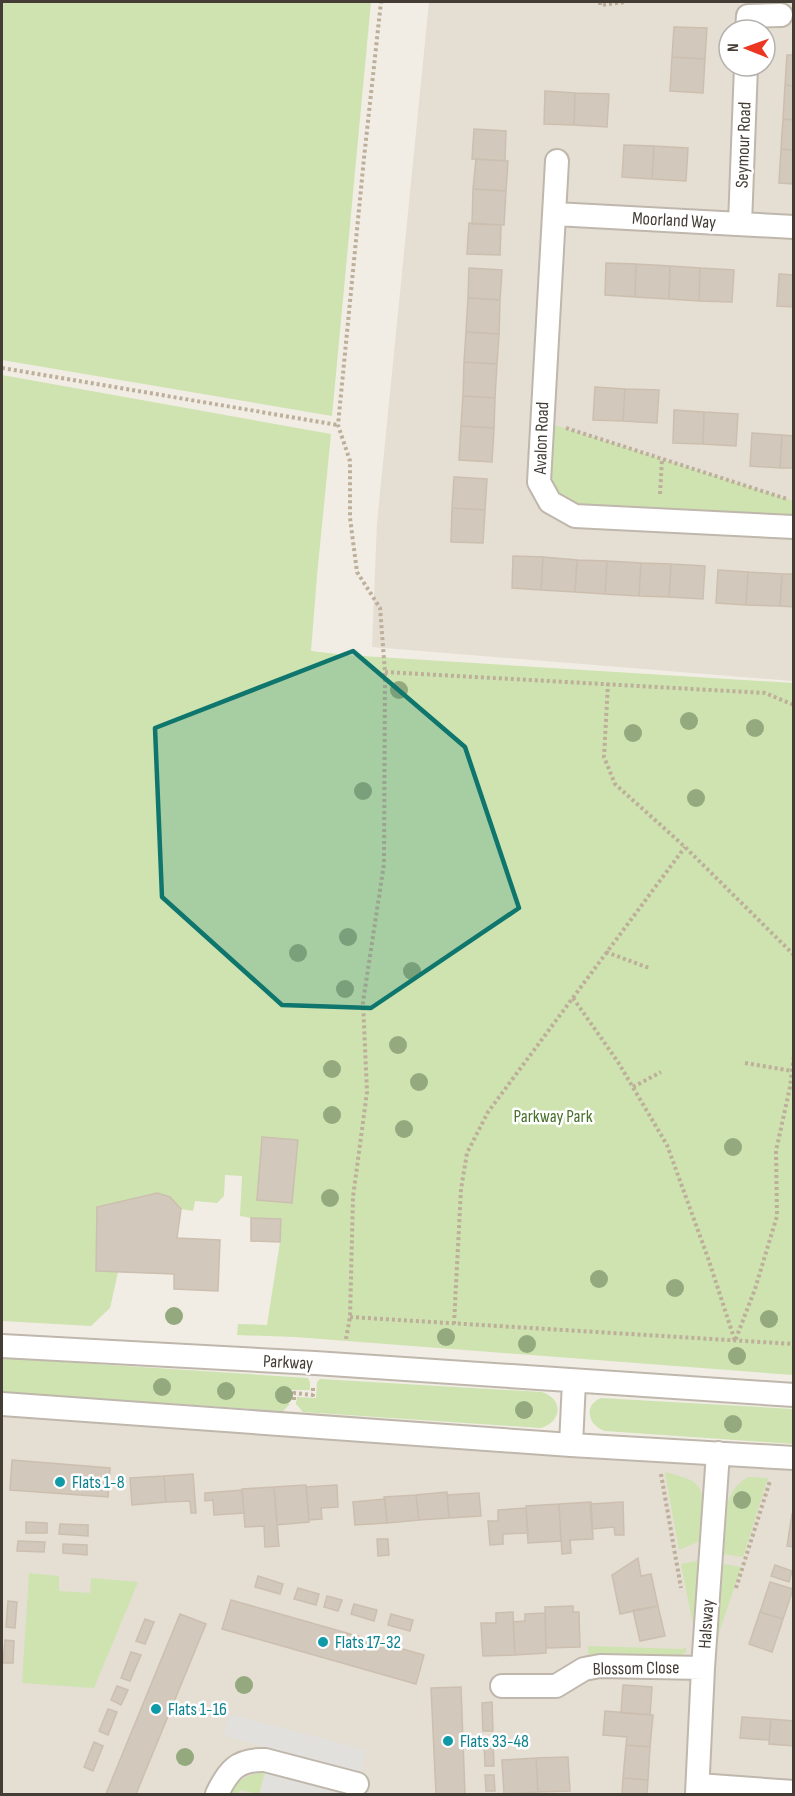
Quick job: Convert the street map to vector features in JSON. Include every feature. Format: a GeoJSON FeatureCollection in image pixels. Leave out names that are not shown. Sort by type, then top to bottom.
{"type":"FeatureCollection","features":[{"type":"Feature","properties":{"kind":"street"},"geometry":{"type":"LineString","coordinates":[[748,18],[748,16],[781,15]]}},
{"type":"Feature","properties":{"kind":"street","name":"Seymour Road"},"geometry":{"type":"LineString","coordinates":[[740,224],[746,78]]}},
{"type":"Feature","properties":{"kind":"street","name":"Avalon Road"},"geometry":{"type":"LineString","coordinates":[[557,161],[538,482],[550,502],[575,516],[794,527]]}},
{"type":"Feature","properties":{"kind":"street","name":"Moorland Way"},"geometry":{"type":"LineString","coordinates":[[555,214],[794,227]]}},
{"type":"Feature","properties":{"kind":"street","name":"Parkway"},"geometry":{"type":"LineString","coordinates":[[2,1346],[315,1363],[794,1395]]}},
{"type":"Feature","properties":{"kind":"street"},"geometry":{"type":"LineString","coordinates":[[571,1445],[574,1381]]}},
{"type":"Feature","properties":{"kind":"street"},"geometry":{"type":"LineString","coordinates":[[2,1404],[571,1445],[785,1457]]}},
{"type":"Feature","properties":{"kind":"street","name":"Halsway"},"geometry":{"type":"LineString","coordinates":[[698,1790],[703,1668],[718,1453]]}},
{"type":"Feature","properties":{"kind":"street","name":"Blossom Close"},"geometry":{"type":"LineString","coordinates":[[502,1686],[556,1686],[584,1669],[600,1666],[703,1668]]}},
{"type":"Feature","properties":{"kind":"street"},"geometry":{"type":"LineString","coordinates":[[217,1794],[230,1771],[252,1760],[265,1760],[357,1784]]}},
{"type":"Feature","properties":{"kind":"street"},"geometry":{"type":"LineString","coordinates":[[698,1790],[794,1792]]}},
{"type":"Feature","properties":{"kind":"path"},"geometry":{"type":"LineString","coordinates":[[341,1365],[350,1317],[353,1197],[367,1092],[363,1002],[384,864],[385,672],[380,608],[357,572],[350,518],[350,461],[338,425],[381,2]]}},
{"type":"Feature","properties":{"kind":"path"},"geometry":{"type":"LineString","coordinates":[[600,2],[600,6],[625,2]]}},
{"type":"Feature","properties":{"kind":"path"},"geometry":{"type":"LineString","coordinates":[[2,368],[338,425]]}},
{"type":"Feature","properties":{"kind":"path"},"geometry":{"type":"LineString","coordinates":[[542,421],[794,501]]}},
{"type":"Feature","properties":{"kind":"path"},"geometry":{"type":"LineString","coordinates":[[658,520],[662,459]]}},
{"type":"Feature","properties":{"kind":"path"},"geometry":{"type":"LineString","coordinates":[[385,672],[765,693],[794,705]]}},
{"type":"Feature","properties":{"kind":"path"},"geometry":{"type":"LineString","coordinates":[[608,683],[604,757],[615,784],[685,847],[794,955]]}},
{"type":"Feature","properties":{"kind":"path"},"geometry":{"type":"LineString","coordinates":[[454,1324],[461,1189],[467,1153],[488,1112],[685,847]]}},
{"type":"Feature","properties":{"kind":"path"},"geometry":{"type":"LineString","coordinates":[[606,952],[649,968]]}},
{"type":"Feature","properties":{"kind":"path"},"geometry":{"type":"LineString","coordinates":[[573,998],[618,1062],[666,1145],[708,1258],[735,1341]]}},
{"type":"Feature","properties":{"kind":"path"},"geometry":{"type":"LineString","coordinates":[[735,1341],[755,1289],[777,1216],[776,1151],[790,1087],[794,1056]]}},
{"type":"Feature","properties":{"kind":"path"},"geometry":{"type":"LineString","coordinates":[[745,1063],[792,1071]]}},
{"type":"Feature","properties":{"kind":"path"},"geometry":{"type":"LineString","coordinates":[[633,1087],[661,1072]]}},
{"type":"Feature","properties":{"kind":"path"},"geometry":{"type":"LineString","coordinates":[[350,1317],[794,1344]]}},
{"type":"Feature","properties":{"kind":"path"},"geometry":{"type":"LineString","coordinates":[[293,1425],[294,1394],[313,1395],[315,1363]]}},
{"type":"Feature","properties":{"kind":"path"},"geometry":{"type":"LineString","coordinates":[[656,1449],[683,1598]]}},
{"type":"Feature","properties":{"kind":"path"},"geometry":{"type":"LineString","coordinates":[[735,1594],[785,1457]]}},
{"type":"Feature","properties":{"kind":"highlighted area"},"geometry":{"type":"Polygon","coordinates":[[[353,651],[465,747],[519,908],[371,1008],[282,1005],[162,897],[155,728],[353,651]]]}},
{"type":"Feature","properties":{"kind":"shaded area"},"geometry":{"type":"Polygon","coordinates":[[[429,2],[793,2],[793,681],[372,647],[377,523],[429,2]]]}},
{"type":"Feature","properties":{"kind":"shaded area"},"geometry":{"type":"Polygon","coordinates":[[[2,1404],[793,1458],[793,1794],[2,1794],[2,1404]]]}},
{"type":"Feature","properties":{"kind":"shaded area"},"geometry":{"type":"Polygon","coordinates":[[[229,1714],[366,1750],[361,1772],[224,1736],[229,1714]]]}},
{"type":"Feature","properties":{"kind":"shaded area"},"geometry":{"type":"Polygon","coordinates":[[[265,1773],[346,1794],[260,1792],[265,1773]]]}},
{"type":"Feature","properties":{"kind":"green space"},"geometry":{"type":"Polygon","coordinates":[[[2,2],[371,2],[332,416],[2,360],[2,2]]]}},
{"type":"Feature","properties":{"kind":"green space","name":"Parkway Park"},"geometry":{"type":"Polygon","coordinates":[[[2,375],[331,434],[311,651],[793,683],[793,1375],[295,1337],[237,1335],[238,1324],[267,1325],[280,1242],[251,1218],[240,1216],[242,1176],[225,1175],[224,1196],[217,1203],[195,1201],[193,1211],[181,1209],[163,1195],[145,1195],[129,1200],[96,1271],[118,1272],[110,1308],[91,1326],[2,1321],[2,375]]]}},
{"type":"Feature","properties":{"kind":"green space"},"geometry":{"type":"Polygon","coordinates":[[[542,421],[793,501],[793,525],[575,516],[550,502],[542,421]]]}},
{"type":"Feature","properties":{"kind":"green space"},"geometry":{"type":"Polygon","coordinates":[[[2,1358],[308,1378],[310,1390],[290,1390],[289,1405],[283,1411],[2,1392],[2,1358]]]}},
{"type":"Feature","properties":{"kind":"green space"},"geometry":{"type":"Polygon","coordinates":[[[320,1379],[542,1392],[554,1400],[558,1410],[553,1421],[541,1428],[303,1412],[296,1404],[297,1397],[316,1398],[317,1382],[320,1379]]]}},
{"type":"Feature","properties":{"kind":"green space"},"geometry":{"type":"Polygon","coordinates":[[[601,1398],[793,1409],[793,1444],[605,1431],[595,1425],[590,1415],[592,1405],[601,1398]]]}},
{"type":"Feature","properties":{"kind":"green space"},"geometry":{"type":"Polygon","coordinates":[[[665,1472],[692,1481],[697,1485],[703,1499],[702,1540],[679,1550],[665,1472]]]}},
{"type":"Feature","properties":{"kind":"green space"},"geometry":{"type":"Polygon","coordinates":[[[748,1477],[768,1478],[743,1557],[724,1554],[727,1504],[735,1488],[748,1477]]]}},
{"type":"Feature","properties":{"kind":"green space"},"geometry":{"type":"Polygon","coordinates":[[[701,1560],[695,1634],[681,1564],[701,1560]]]}},
{"type":"Feature","properties":{"kind":"green space"},"geometry":{"type":"Polygon","coordinates":[[[723,1564],[741,1567],[718,1636],[723,1564]]]}},
{"type":"Feature","properties":{"kind":"green space"},"geometry":{"type":"Polygon","coordinates":[[[29,1573],[59,1576],[59,1591],[90,1593],[91,1578],[138,1582],[94,1688],[22,1683],[29,1573]]]}},
{"type":"Feature","properties":{"kind":"green space"},"geometry":{"type":"Polygon","coordinates":[[[588,1646],[682,1649],[686,1647],[686,1652],[682,1655],[600,1653],[588,1655],[588,1646]]]}},
{"type":"Feature","properties":{"kind":"green space"},"geometry":{"type":"Polygon","coordinates":[[[265,1773],[259,1794],[240,1790],[238,1794],[228,1794],[244,1779],[253,1774],[265,1773]]]}},
{"type":"Feature","properties":{"kind":"building"},"geometry":{"type":"Polygon","coordinates":[[[674,27],[707,28],[705,59],[672,57],[674,27]]]}},
{"type":"Feature","properties":{"kind":"building"},"geometry":{"type":"Polygon","coordinates":[[[787,55],[794,55],[794,86],[785,85],[787,55]]]}},
{"type":"Feature","properties":{"kind":"building"},"geometry":{"type":"Polygon","coordinates":[[[672,57],[705,59],[703,93],[670,91],[672,57]]]}},
{"type":"Feature","properties":{"kind":"building"},"geometry":{"type":"Polygon","coordinates":[[[785,85],[794,86],[794,120],[783,119],[785,85]]]}},
{"type":"Feature","properties":{"kind":"building"},"geometry":{"type":"Polygon","coordinates":[[[545,91],[575,93],[574,125],[544,124],[545,91]]]}},
{"type":"Feature","properties":{"kind":"building"},"geometry":{"type":"Polygon","coordinates":[[[575,93],[609,94],[607,127],[574,125],[575,93]]]}},
{"type":"Feature","properties":{"kind":"building"},"geometry":{"type":"Polygon","coordinates":[[[783,119],[794,120],[794,150],[781,149],[783,119]]]}},
{"type":"Feature","properties":{"kind":"building"},"geometry":{"type":"Polygon","coordinates":[[[474,129],[506,131],[505,161],[472,159],[474,129]]]}},
{"type":"Feature","properties":{"kind":"building"},"geometry":{"type":"Polygon","coordinates":[[[624,145],[654,146],[652,179],[622,177],[624,145]]]}},
{"type":"Feature","properties":{"kind":"building"},"geometry":{"type":"Polygon","coordinates":[[[654,146],[688,148],[686,181],[652,179],[654,146]]]}},
{"type":"Feature","properties":{"kind":"building"},"geometry":{"type":"Polygon","coordinates":[[[781,149],[794,150],[794,184],[779,183],[781,149]]]}},
{"type":"Feature","properties":{"kind":"building"},"geometry":{"type":"Polygon","coordinates":[[[476,159],[508,161],[506,191],[473,189],[476,159]]]}},
{"type":"Feature","properties":{"kind":"building"},"geometry":{"type":"Polygon","coordinates":[[[473,189],[506,191],[504,225],[472,224],[473,189]]]}},
{"type":"Feature","properties":{"kind":"building"},"geometry":{"type":"Polygon","coordinates":[[[469,223],[501,225],[500,255],[467,254],[469,223]]]}},
{"type":"Feature","properties":{"kind":"building"},"geometry":{"type":"Polygon","coordinates":[[[606,263],[636,264],[635,297],[605,295],[606,263]]]}},
{"type":"Feature","properties":{"kind":"building"},"geometry":{"type":"Polygon","coordinates":[[[636,264],[670,266],[669,299],[635,297],[636,264]]]}},
{"type":"Feature","properties":{"kind":"building"},"geometry":{"type":"Polygon","coordinates":[[[670,266],[700,268],[699,301],[669,299],[670,266]]]}},
{"type":"Feature","properties":{"kind":"building"},"geometry":{"type":"Polygon","coordinates":[[[469,268],[502,270],[500,300],[468,298],[469,268]]]}},
{"type":"Feature","properties":{"kind":"building"},"geometry":{"type":"Polygon","coordinates":[[[700,268],[734,270],[732,302],[699,301],[700,268]]]}},
{"type":"Feature","properties":{"kind":"building"},"geometry":{"type":"Polygon","coordinates":[[[779,274],[794,275],[794,307],[777,306],[779,274]]]}},
{"type":"Feature","properties":{"kind":"building"},"geometry":{"type":"Polygon","coordinates":[[[468,298],[500,300],[499,334],[466,332],[468,298]]]}},
{"type":"Feature","properties":{"kind":"building"},"geometry":{"type":"Polygon","coordinates":[[[466,332],[499,334],[497,364],[464,362],[466,332]]]}},
{"type":"Feature","properties":{"kind":"building"},"geometry":{"type":"Polygon","coordinates":[[[464,362],[497,364],[495,398],[463,396],[464,362]]]}},
{"type":"Feature","properties":{"kind":"building"},"geometry":{"type":"Polygon","coordinates":[[[595,387],[625,389],[623,421],[593,420],[595,387]]]}},
{"type":"Feature","properties":{"kind":"building"},"geometry":{"type":"Polygon","coordinates":[[[625,389],[659,390],[657,423],[623,421],[625,389]]]}},
{"type":"Feature","properties":{"kind":"building"},"geometry":{"type":"Polygon","coordinates":[[[463,396],[495,398],[494,428],[461,426],[463,396]]]}},
{"type":"Feature","properties":{"kind":"building"},"geometry":{"type":"Polygon","coordinates":[[[674,410],[704,412],[703,444],[673,443],[674,410]]]}},
{"type":"Feature","properties":{"kind":"building"},"geometry":{"type":"Polygon","coordinates":[[[704,412],[738,414],[736,446],[703,444],[704,412]]]}},
{"type":"Feature","properties":{"kind":"building"},"geometry":{"type":"Polygon","coordinates":[[[461,426],[494,428],[492,462],[459,460],[461,426]]]}},
{"type":"Feature","properties":{"kind":"building"},"geometry":{"type":"Polygon","coordinates":[[[752,433],[782,435],[780,468],[750,466],[752,433]]]}},
{"type":"Feature","properties":{"kind":"building"},"geometry":{"type":"Polygon","coordinates":[[[782,435],[794,436],[794,468],[780,468],[782,435]]]}},
{"type":"Feature","properties":{"kind":"building"},"geometry":{"type":"Polygon","coordinates":[[[454,477],[487,479],[485,510],[452,508],[454,477]]]}},
{"type":"Feature","properties":{"kind":"building"},"geometry":{"type":"Polygon","coordinates":[[[452,508],[485,510],[483,543],[451,542],[452,508]]]}},
{"type":"Feature","properties":{"kind":"building"},"geometry":{"type":"Polygon","coordinates":[[[513,556],[543,557],[541,590],[512,588],[513,556]]]}},
{"type":"Feature","properties":{"kind":"building"},"geometry":{"type":"Polygon","coordinates":[[[543,557],[577,560],[575,592],[541,590],[543,557]]]}},
{"type":"Feature","properties":{"kind":"building"},"geometry":{"type":"Polygon","coordinates":[[[577,560],[607,561],[605,594],[575,592],[577,560]]]}},
{"type":"Feature","properties":{"kind":"building"},"geometry":{"type":"Polygon","coordinates":[[[607,561],[641,563],[639,596],[605,594],[607,561]]]}},
{"type":"Feature","properties":{"kind":"building"},"geometry":{"type":"Polygon","coordinates":[[[641,563],[671,564],[669,597],[639,596],[641,563]]]}},
{"type":"Feature","properties":{"kind":"building"},"geometry":{"type":"Polygon","coordinates":[[[671,564],[705,566],[703,599],[669,597],[671,564]]]}},
{"type":"Feature","properties":{"kind":"building"},"geometry":{"type":"Polygon","coordinates":[[[718,570],[748,572],[746,605],[716,603],[718,570]]]}},
{"type":"Feature","properties":{"kind":"building"},"geometry":{"type":"Polygon","coordinates":[[[748,572],[782,574],[780,606],[746,605],[748,572]]]}},
{"type":"Feature","properties":{"kind":"building"},"geometry":{"type":"Polygon","coordinates":[[[782,574],[794,574],[794,607],[780,606],[782,574]]]}},
{"type":"Feature","properties":{"kind":"building"},"geometry":{"type":"Polygon","coordinates":[[[262,1137],[298,1140],[292,1203],[257,1200],[262,1137]]]}},
{"type":"Feature","properties":{"kind":"building"},"geometry":{"type":"Polygon","coordinates":[[[157,1193],[170,1197],[181,1209],[177,1238],[220,1240],[218,1291],[174,1289],[174,1274],[96,1271],[97,1207],[157,1193]]]}},
{"type":"Feature","properties":{"kind":"building"},"geometry":{"type":"Polygon","coordinates":[[[251,1218],[281,1219],[280,1242],[251,1241],[251,1218]]]}},
{"type":"Feature","properties":{"kind":"building","name":"Flats 1-8"},"geometry":{"type":"Polygon","coordinates":[[[12,1460],[110,1468],[108,1497],[10,1490],[12,1460]]]}},
{"type":"Feature","properties":{"kind":"building"},"geometry":{"type":"Polygon","coordinates":[[[193,1474],[196,1513],[191,1513],[190,1501],[166,1502],[164,1476],[193,1474]]]}},
{"type":"Feature","properties":{"kind":"building"},"geometry":{"type":"Polygon","coordinates":[[[164,1476],[166,1502],[132,1505],[130,1478],[164,1476]]]}},
{"type":"Feature","properties":{"kind":"building"},"geometry":{"type":"Polygon","coordinates":[[[306,1485],[309,1522],[277,1525],[274,1487],[306,1485]]]}},
{"type":"Feature","properties":{"kind":"building"},"geometry":{"type":"Polygon","coordinates":[[[337,1485],[338,1507],[321,1508],[322,1519],[309,1520],[306,1487],[337,1485]]]}},
{"type":"Feature","properties":{"kind":"building"},"geometry":{"type":"Polygon","coordinates":[[[274,1487],[279,1546],[265,1547],[264,1526],[245,1527],[242,1489],[274,1487]]]}},
{"type":"Feature","properties":{"kind":"building"},"geometry":{"type":"Polygon","coordinates":[[[242,1490],[244,1513],[214,1515],[213,1500],[205,1501],[205,1493],[242,1490]]]}},
{"type":"Feature","properties":{"kind":"building"},"geometry":{"type":"Polygon","coordinates":[[[447,1492],[449,1518],[419,1520],[416,1495],[447,1492]]]}},
{"type":"Feature","properties":{"kind":"building"},"geometry":{"type":"Polygon","coordinates":[[[479,1493],[481,1516],[449,1518],[447,1495],[479,1493]]]}},
{"type":"Feature","properties":{"kind":"building"},"geometry":{"type":"Polygon","coordinates":[[[416,1495],[419,1520],[387,1523],[384,1497],[416,1495]]]}},
{"type":"Feature","properties":{"kind":"building"},"geometry":{"type":"Polygon","coordinates":[[[385,1499],[387,1523],[355,1525],[353,1502],[385,1499]]]}},
{"type":"Feature","properties":{"kind":"building"},"geometry":{"type":"Polygon","coordinates":[[[591,1502],[593,1539],[570,1540],[571,1553],[562,1554],[559,1504],[591,1502]]]}},
{"type":"Feature","properties":{"kind":"building"},"geometry":{"type":"Polygon","coordinates":[[[623,1502],[624,1535],[615,1535],[614,1527],[592,1529],[590,1504],[623,1502]]]}},
{"type":"Feature","properties":{"kind":"building"},"geometry":{"type":"Polygon","coordinates":[[[559,1504],[561,1541],[528,1543],[526,1506],[559,1504]]]}},
{"type":"Feature","properties":{"kind":"building"},"geometry":{"type":"Polygon","coordinates":[[[526,1508],[528,1533],[503,1534],[503,1544],[490,1545],[488,1521],[498,1521],[498,1510],[526,1508]]]}},
{"type":"Feature","properties":{"kind":"building"},"geometry":{"type":"Polygon","coordinates":[[[792,1514],[794,1515],[794,1547],[787,1546],[792,1514]]]}},
{"type":"Feature","properties":{"kind":"building"},"geometry":{"type":"Polygon","coordinates":[[[26,1522],[47,1523],[47,1533],[26,1533],[26,1522]]]}},
{"type":"Feature","properties":{"kind":"building"},"geometry":{"type":"Polygon","coordinates":[[[60,1524],[88,1525],[88,1536],[59,1534],[60,1524]]]}},
{"type":"Feature","properties":{"kind":"building"},"geometry":{"type":"Polygon","coordinates":[[[377,1539],[388,1539],[389,1555],[378,1556],[377,1539]]]}},
{"type":"Feature","properties":{"kind":"building"},"geometry":{"type":"Polygon","coordinates":[[[18,1541],[45,1542],[44,1552],[17,1551],[18,1541]]]}},
{"type":"Feature","properties":{"kind":"building"},"geometry":{"type":"Polygon","coordinates":[[[63,1544],[87,1545],[87,1555],[63,1553],[63,1544]]]}},
{"type":"Feature","properties":{"kind":"building"},"geometry":{"type":"Polygon","coordinates":[[[638,1558],[641,1576],[651,1574],[658,1606],[620,1614],[612,1575],[638,1558]]]}},
{"type":"Feature","properties":{"kind":"building"},"geometry":{"type":"Polygon","coordinates":[[[775,1565],[792,1571],[789,1582],[771,1576],[775,1565]]]}},
{"type":"Feature","properties":{"kind":"building"},"geometry":{"type":"Polygon","coordinates":[[[258,1576],[283,1584],[280,1594],[255,1587],[258,1576]]]}},
{"type":"Feature","properties":{"kind":"building"},"geometry":{"type":"Polygon","coordinates":[[[770,1582],[793,1589],[783,1619],[760,1612],[770,1582]]]}},
{"type":"Feature","properties":{"kind":"building"},"geometry":{"type":"Polygon","coordinates":[[[298,1588],[319,1594],[316,1605],[294,1599],[298,1588]]]}},
{"type":"Feature","properties":{"kind":"building"},"geometry":{"type":"Polygon","coordinates":[[[327,1596],[342,1600],[338,1611],[324,1607],[327,1596]]]}},
{"type":"Feature","properties":{"kind":"building","name":"Flats 17-32"},"geometry":{"type":"Polygon","coordinates":[[[231,1600],[424,1655],[416,1684],[222,1629],[231,1600]]]}},
{"type":"Feature","properties":{"kind":"building"},"geometry":{"type":"Polygon","coordinates":[[[8,1601],[17,1602],[15,1628],[6,1627],[8,1601]]]}},
{"type":"Feature","properties":{"kind":"building"},"geometry":{"type":"Polygon","coordinates":[[[354,1604],[377,1610],[374,1621],[351,1614],[354,1604]]]}},
{"type":"Feature","properties":{"kind":"building"},"geometry":{"type":"Polygon","coordinates":[[[573,1606],[573,1612],[579,1612],[580,1647],[546,1648],[545,1607],[573,1606]]]}},
{"type":"Feature","properties":{"kind":"building"},"geometry":{"type":"Polygon","coordinates":[[[658,1606],[665,1636],[640,1641],[633,1610],[658,1606]]]}},
{"type":"Feature","properties":{"kind":"building"},"geometry":{"type":"Polygon","coordinates":[[[513,1612],[515,1655],[483,1656],[481,1623],[496,1623],[496,1613],[513,1612]]]}},
{"type":"Feature","properties":{"kind":"building"},"geometry":{"type":"Polygon","coordinates":[[[760,1612],[783,1619],[772,1652],[749,1644],[760,1612]]]}},
{"type":"Feature","properties":{"kind":"building"},"geometry":{"type":"Polygon","coordinates":[[[545,1613],[546,1653],[515,1655],[513,1622],[525,1621],[525,1614],[545,1613]]]}},
{"type":"Feature","properties":{"kind":"building","name":"Flats 1-16"},"geometry":{"type":"Polygon","coordinates":[[[180,1614],[206,1624],[136,1794],[106,1794],[180,1614]]]}},
{"type":"Feature","properties":{"kind":"building"},"geometry":{"type":"Polygon","coordinates":[[[391,1614],[413,1620],[410,1631],[388,1625],[391,1614]]]}},
{"type":"Feature","properties":{"kind":"building"},"geometry":{"type":"Polygon","coordinates":[[[145,1619],[154,1622],[145,1644],[136,1641],[145,1619]]]}},
{"type":"Feature","properties":{"kind":"building"},"geometry":{"type":"Polygon","coordinates":[[[5,1640],[14,1641],[13,1663],[3,1663],[5,1640]]]}},
{"type":"Feature","properties":{"kind":"building"},"geometry":{"type":"Polygon","coordinates":[[[131,1652],[141,1655],[130,1681],[121,1678],[131,1652]]]}},
{"type":"Feature","properties":{"kind":"building"},"geometry":{"type":"Polygon","coordinates":[[[623,1685],[652,1687],[650,1715],[621,1713],[623,1685]]]}},
{"type":"Feature","properties":{"kind":"building"},"geometry":{"type":"Polygon","coordinates":[[[117,1686],[128,1690],[121,1705],[111,1700],[117,1686]]]}},
{"type":"Feature","properties":{"kind":"building","name":"Flats 33-48"},"geometry":{"type":"Polygon","coordinates":[[[461,1687],[465,1794],[436,1794],[431,1688],[461,1687]]]}},
{"type":"Feature","properties":{"kind":"building"},"geometry":{"type":"Polygon","coordinates":[[[492,1702],[493,1731],[483,1731],[482,1703],[492,1702]]]}},
{"type":"Feature","properties":{"kind":"building"},"geometry":{"type":"Polygon","coordinates":[[[108,1709],[117,1712],[108,1735],[99,1731],[108,1709]]]}},
{"type":"Feature","properties":{"kind":"building"},"geometry":{"type":"Polygon","coordinates":[[[605,1711],[653,1715],[650,1747],[626,1745],[627,1737],[603,1735],[605,1711]]]}},
{"type":"Feature","properties":{"kind":"building"},"geometry":{"type":"Polygon","coordinates":[[[742,1717],[771,1719],[769,1740],[740,1738],[742,1717]]]}},
{"type":"Feature","properties":{"kind":"building"},"geometry":{"type":"Polygon","coordinates":[[[771,1719],[794,1721],[794,1746],[769,1744],[771,1719]]]}},
{"type":"Feature","properties":{"kind":"building"},"geometry":{"type":"Polygon","coordinates":[[[94,1742],[103,1746],[93,1771],[84,1767],[94,1742]]]}},
{"type":"Feature","properties":{"kind":"building"},"geometry":{"type":"Polygon","coordinates":[[[484,1743],[493,1743],[494,1766],[485,1766],[484,1743]]]}},
{"type":"Feature","properties":{"kind":"building"},"geometry":{"type":"Polygon","coordinates":[[[626,1745],[650,1747],[648,1780],[623,1778],[626,1745]]]}},
{"type":"Feature","properties":{"kind":"building"},"geometry":{"type":"Polygon","coordinates":[[[568,1757],[570,1791],[538,1792],[536,1758],[568,1757]]]}},
{"type":"Feature","properties":{"kind":"building"},"geometry":{"type":"Polygon","coordinates":[[[536,1758],[538,1792],[504,1794],[502,1760],[536,1758]]]}},
{"type":"Feature","properties":{"kind":"building"},"geometry":{"type":"Polygon","coordinates":[[[485,1775],[494,1775],[495,1791],[486,1791],[485,1775]]]}},
{"type":"Feature","properties":{"kind":"building"},"geometry":{"type":"Polygon","coordinates":[[[623,1778],[648,1780],[647,1794],[622,1794],[623,1778]]]}},
{"type":"Feature","properties":{"kind":"place","name":"Flats 1-8"},"geometry":{"type":"Point","coordinates":[60,1482]}},
{"type":"Feature","properties":{"kind":"place","name":"Flats 17-32"},"geometry":{"type":"Point","coordinates":[323,1642]}},
{"type":"Feature","properties":{"kind":"place","name":"Flats 1-16"},"geometry":{"type":"Point","coordinates":[156,1709]}},
{"type":"Feature","properties":{"kind":"place","name":"Flats 33-48"},"geometry":{"type":"Point","coordinates":[448,1741]}}]}
